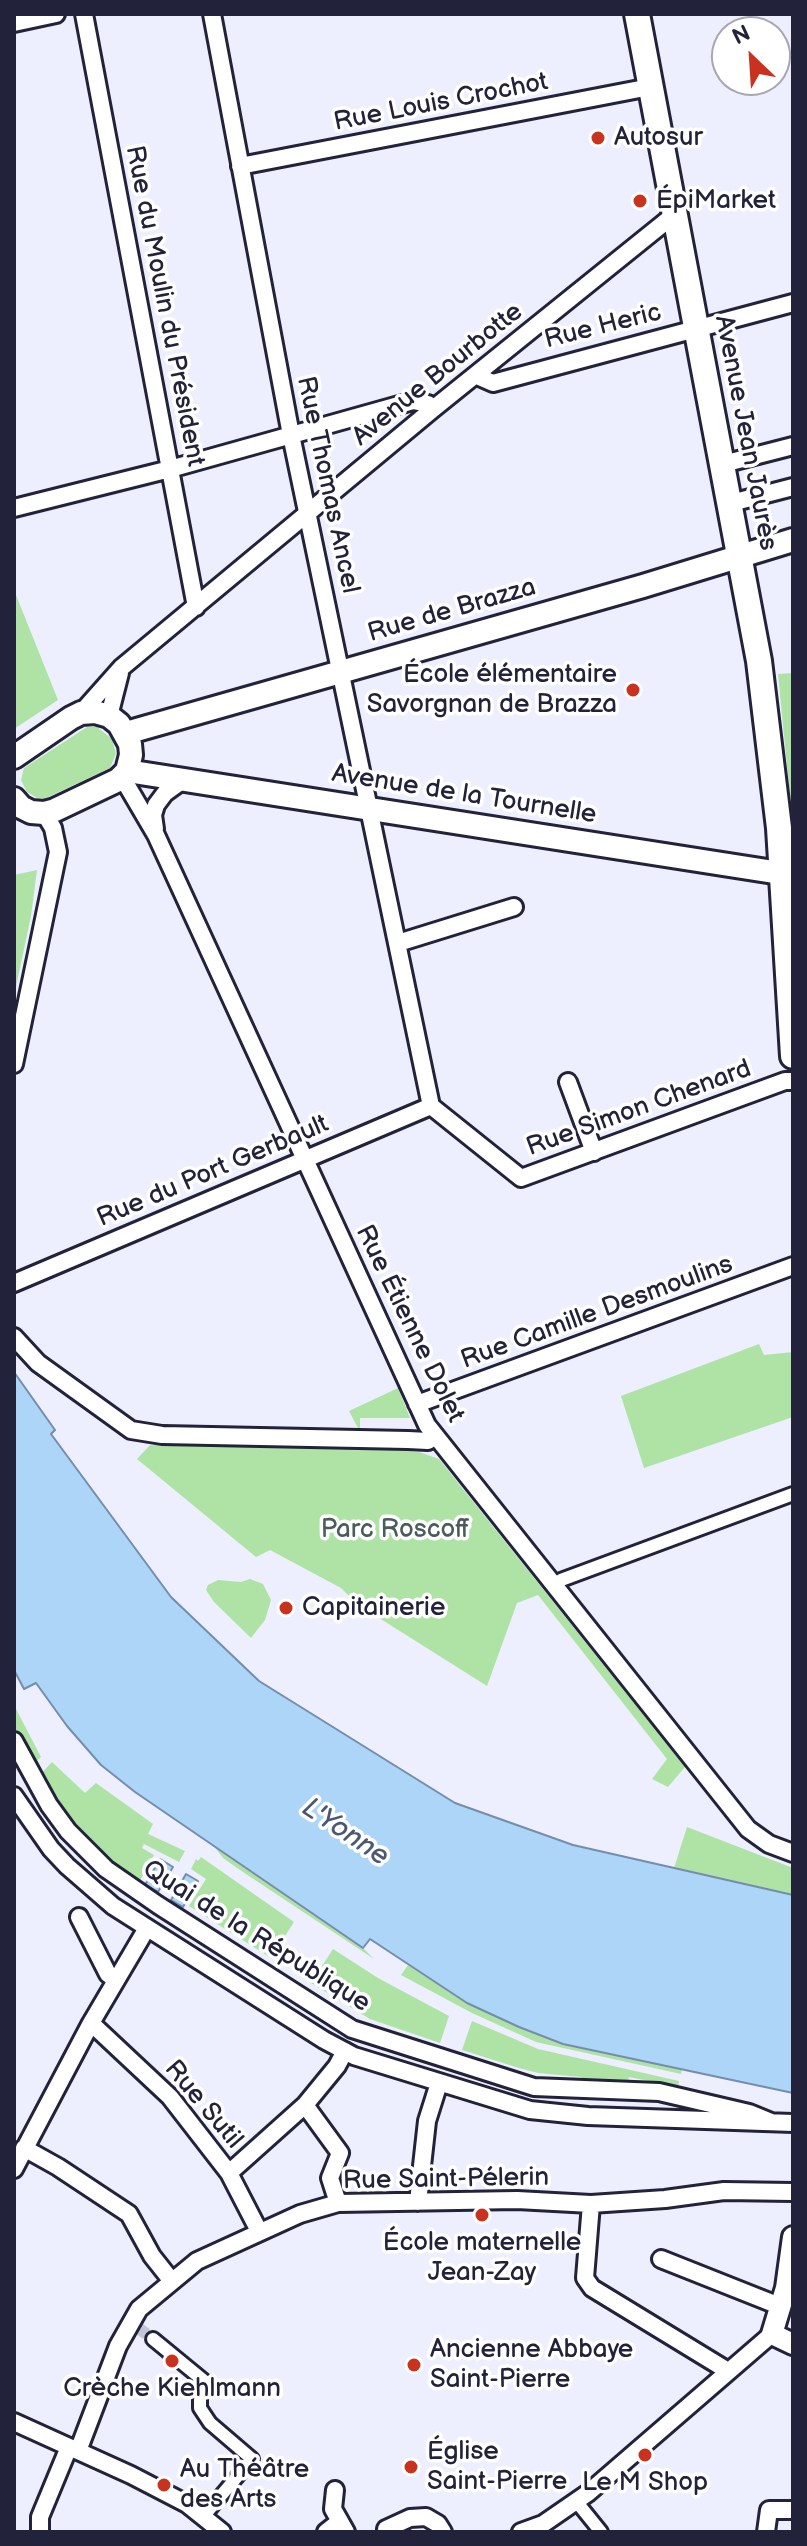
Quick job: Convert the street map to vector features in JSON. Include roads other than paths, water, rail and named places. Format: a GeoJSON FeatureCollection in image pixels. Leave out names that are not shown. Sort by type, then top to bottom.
{"type":"FeatureCollection","features":[{"type":"Feature","properties":{"kind":"main road","name":"Avenue Jean Jaurès"},"geometry":{"type":"LineString","coordinates":[[637,14],[741,556],[769,734],[789,869],[793,1056]]}},
{"type":"Feature","properties":{"kind":"main road","name":"Rue de Brazza"},"geometry":{"type":"LineString","coordinates":[[126,733],[793,540]]}},
{"type":"Feature","properties":{"kind":"main road"},"geometry":{"type":"LineString","coordinates":[[14,757],[81,713],[95,712],[109,716],[119,724],[126,733],[131,755],[125,774],[110,785],[44,813],[31,812],[16,805]]}},
{"type":"Feature","properties":{"kind":"main road","name":"Avenue de la Tournelle"},"geometry":{"type":"LineString","coordinates":[[125,774],[789,869]]}},
{"type":"Feature","properties":{"kind":"street"},"geometry":{"type":"LineString","coordinates":[[14,23],[56,14]]}},
{"type":"Feature","properties":{"kind":"street","name":"Rue du Moulin du Président"},"geometry":{"type":"LineString","coordinates":[[84,14],[196,607]]}},
{"type":"Feature","properties":{"kind":"street","name":"Rue Thomas Ancel"},"geometry":{"type":"LineString","coordinates":[[212,14],[291,435],[431,1106]]}},
{"type":"Feature","properties":{"kind":"street","name":"Rue Louis Crochot"},"geometry":{"type":"LineString","coordinates":[[240,166],[650,87]]}},
{"type":"Feature","properties":{"kind":"street","name":"Avenue Bourbotte"},"geometry":{"type":"LineString","coordinates":[[81,713],[121,668],[433,409],[675,214]]}},
{"type":"Feature","properties":{"kind":"street","name":"Rue Heric"},"geometry":{"type":"LineString","coordinates":[[477,376],[493,383],[793,303]]}},
{"type":"Feature","properties":{"kind":"street"},"geometry":{"type":"LineString","coordinates":[[14,508],[170,469],[413,401],[428,404],[433,409]]}},
{"type":"Feature","properties":{"kind":"street"},"geometry":{"type":"LineString","coordinates":[[723,464],[793,446]]}},
{"type":"Feature","properties":{"kind":"street"},"geometry":{"type":"LineString","coordinates":[[731,503],[793,487]]}},
{"type":"Feature","properties":{"kind":"street"},"geometry":{"type":"LineString","coordinates":[[109,716],[121,668]]}},
{"type":"Feature","properties":{"kind":"street","name":"Rue Étienne Dolet"},"geometry":{"type":"LineString","coordinates":[[125,774],[156,835],[417,1404],[435,1436],[748,1829],[769,1844],[793,1853]]}},
{"type":"Feature","properties":{"kind":"street"},"geometry":{"type":"LineString","coordinates":[[156,835],[153,815],[156,805],[165,793],[183,780]]}},
{"type":"Feature","properties":{"kind":"street"},"geometry":{"type":"LineString","coordinates":[[14,1064],[58,852],[53,828],[44,813]]}},
{"type":"Feature","properties":{"kind":"street"},"geometry":{"type":"LineString","coordinates":[[398,943],[514,907]]}},
{"type":"Feature","properties":{"kind":"street","name":"Rue Simon Chenard"},"geometry":{"type":"LineString","coordinates":[[431,1106],[521,1178],[785,1081],[793,1081]]}},
{"type":"Feature","properties":{"kind":"street"},"geometry":{"type":"LineString","coordinates":[[568,1082],[594,1152]]}},
{"type":"Feature","properties":{"kind":"street","name":"Rue du Port Gerbault"},"geometry":{"type":"LineString","coordinates":[[14,1283],[431,1106]]}},
{"type":"Feature","properties":{"kind":"street","name":"Rue Camille Desmoulins"},"geometry":{"type":"LineString","coordinates":[[417,1404],[793,1266]]}},
{"type":"Feature","properties":{"kind":"street"},"geometry":{"type":"LineString","coordinates":[[14,1337],[38,1363],[131,1430],[162,1435],[428,1441],[435,1436]]}},
{"type":"Feature","properties":{"kind":"street"},"geometry":{"type":"LineString","coordinates":[[561,1580],[793,1494]]}},
{"type":"Feature","properties":{"kind":"street","name":"Quai de la République"},"geometry":{"type":"LineString","coordinates":[[14,1741],[52,1810],[76,1840],[106,1869],[352,2029],[534,2087],[659,2092],[749,2113],[771,2122]]}},
{"type":"Feature","properties":{"kind":"street","name":"Quai de la République"},"geometry":{"type":"LineString","coordinates":[[14,1796],[35,1829],[67,1866],[113,1906],[345,2051],[509,2105],[557,2113],[793,2123]]}},
{"type":"Feature","properties":{"kind":"street"},"geometry":{"type":"LineString","coordinates":[[79,1917],[108,1974],[116,1980]]}},
{"type":"Feature","properties":{"kind":"street"},"geometry":{"type":"LineString","coordinates":[[14,2169],[91,2023],[147,1928]]}},
{"type":"Feature","properties":{"kind":"street","name":"Rue Sutil"},"geometry":{"type":"LineString","coordinates":[[91,2023],[170,2097],[229,2173],[259,2231]]}},
{"type":"Feature","properties":{"kind":"street"},"geometry":{"type":"LineString","coordinates":[[229,2173],[305,2105],[337,2066],[345,2051]]}},
{"type":"Feature","properties":{"kind":"street"},"geometry":{"type":"LineString","coordinates":[[418,2202],[427,2121],[439,2083]]}},
{"type":"Feature","properties":{"kind":"street"},"geometry":{"type":"LineString","coordinates":[[305,2105],[340,2153],[330,2178],[338,2203]]}},
{"type":"Feature","properties":{"kind":"street"},"geometry":{"type":"LineString","coordinates":[[24,2148],[129,2214],[152,2256],[171,2280]]}},
{"type":"Feature","properties":{"kind":"street","name":"Rue Saint-Pélerin"},"geometry":{"type":"LineString","coordinates":[[40,2532],[40,2517],[118,2346],[134,2325],[139,2309],[197,2261],[259,2231],[338,2203],[517,2200],[591,2204],[724,2191],[793,2192]]}},
{"type":"Feature","properties":{"kind":"street"},"geometry":{"type":"LineString","coordinates":[[591,2204],[585,2278],[592,2288],[728,2371]]}},
{"type":"Feature","properties":{"kind":"street"},"geometry":{"type":"LineString","coordinates":[[521,2532],[543,2524],[576,2501],[658,2435],[772,2334],[782,2307],[793,2237]]}},
{"type":"Feature","properties":{"kind":"street"},"geometry":{"type":"LineString","coordinates":[[661,2259],[782,2307]]}},
{"type":"Feature","properties":{"kind":"street"},"geometry":{"type":"LineString","coordinates":[[772,2334],[793,2344]]}},
{"type":"Feature","properties":{"kind":"street"},"geometry":{"type":"LineString","coordinates":[[153,2339],[209,2385],[208,2388]]}},
{"type":"Feature","properties":{"kind":"street"},"geometry":{"type":"LineString","coordinates":[[200,2400],[200,2408],[210,2423],[252,2459],[203,2517]]}},
{"type":"Feature","properties":{"kind":"street"},"geometry":{"type":"LineString","coordinates":[[14,2422],[174,2497],[222,2532]]}},
{"type":"Feature","properties":{"kind":"street"},"geometry":{"type":"LineString","coordinates":[[326,2532],[343,2526],[333,2509],[335,2490]]}},
{"type":"Feature","properties":{"kind":"street"},"geometry":{"type":"LineString","coordinates":[[576,2501],[601,2532]]}},
{"type":"Feature","properties":{"kind":"street"},"geometry":{"type":"LineString","coordinates":[[766,2532],[769,2510],[793,2510]]}},
{"type":"Feature","properties":{"kind":"street"},"geometry":{"type":"LineString","coordinates":[[386,2529],[410,2518],[426,2517],[438,2524],[443,2532]]}},
{"type":"Feature","properties":{"kind":"water","name":"L'Yonne"},"geometry":{"type":"Polygon","coordinates":[[[14,1372],[55,1430],[51,1434],[171,1597],[259,1681],[455,1803],[573,1845],[793,1895],[793,2093],[563,2044],[467,2003],[370,1939],[363,1948],[135,1792],[101,1765],[67,1726],[36,1683],[24,1689],[14,1670],[14,1372]]]}},
{"type":"Feature","properties":{"kind":"water"},"geometry":{"type":"Polygon","coordinates":[[[160,1859],[173,1867],[158,1892],[145,1885],[160,1859]]]}},
{"type":"Feature","properties":{"kind":"water"},"geometry":{"type":"Polygon","coordinates":[[[186,1874],[198,1881],[183,1907],[171,1900],[186,1874]]]}},
{"type":"Feature","properties":{"kind":"tunnel"},"geometry":{"type":"LineString","coordinates":[[137,2327],[153,2339]]}},
{"type":"Feature","properties":{"kind":"place","name":"Autosur"},"geometry":{"type":"Point","coordinates":[598,138]}},
{"type":"Feature","properties":{"kind":"place","name":"ÉpiMarket"},"geometry":{"type":"Point","coordinates":[640,201]}},
{"type":"Feature","properties":{"kind":"place","name":"École élémentaire Savorgnan de Brazza"},"geometry":{"type":"Point","coordinates":[633,690]}},
{"type":"Feature","properties":{"kind":"place","name":"Capitainerie"},"geometry":{"type":"Point","coordinates":[286,1608]}},
{"type":"Feature","properties":{"kind":"place","name":"École maternelle Jean-Zay"},"geometry":{"type":"Point","coordinates":[482,2215]}},
{"type":"Feature","properties":{"kind":"place","name":"Crèche Kiehlmann"},"geometry":{"type":"Point","coordinates":[172,2361]}},
{"type":"Feature","properties":{"kind":"place","name":"Ancienne Abbaye Saint-Pierre"},"geometry":{"type":"Point","coordinates":[414,2365]}},
{"type":"Feature","properties":{"kind":"place","name":"Le M Shop"},"geometry":{"type":"Point","coordinates":[645,2455]}},
{"type":"Feature","properties":{"kind":"place","name":"Église Saint-Pierre"},"geometry":{"type":"Point","coordinates":[411,2467]}},
{"type":"Feature","properties":{"kind":"place","name":"Au Théâtre des Arts"},"geometry":{"type":"Point","coordinates":[164,2485]}},
{"type":"Feature","properties":{"kind":"park label","name":"Parc Roscoff"},"geometry":{"type":"Point","coordinates":[395,1530]}}]}
